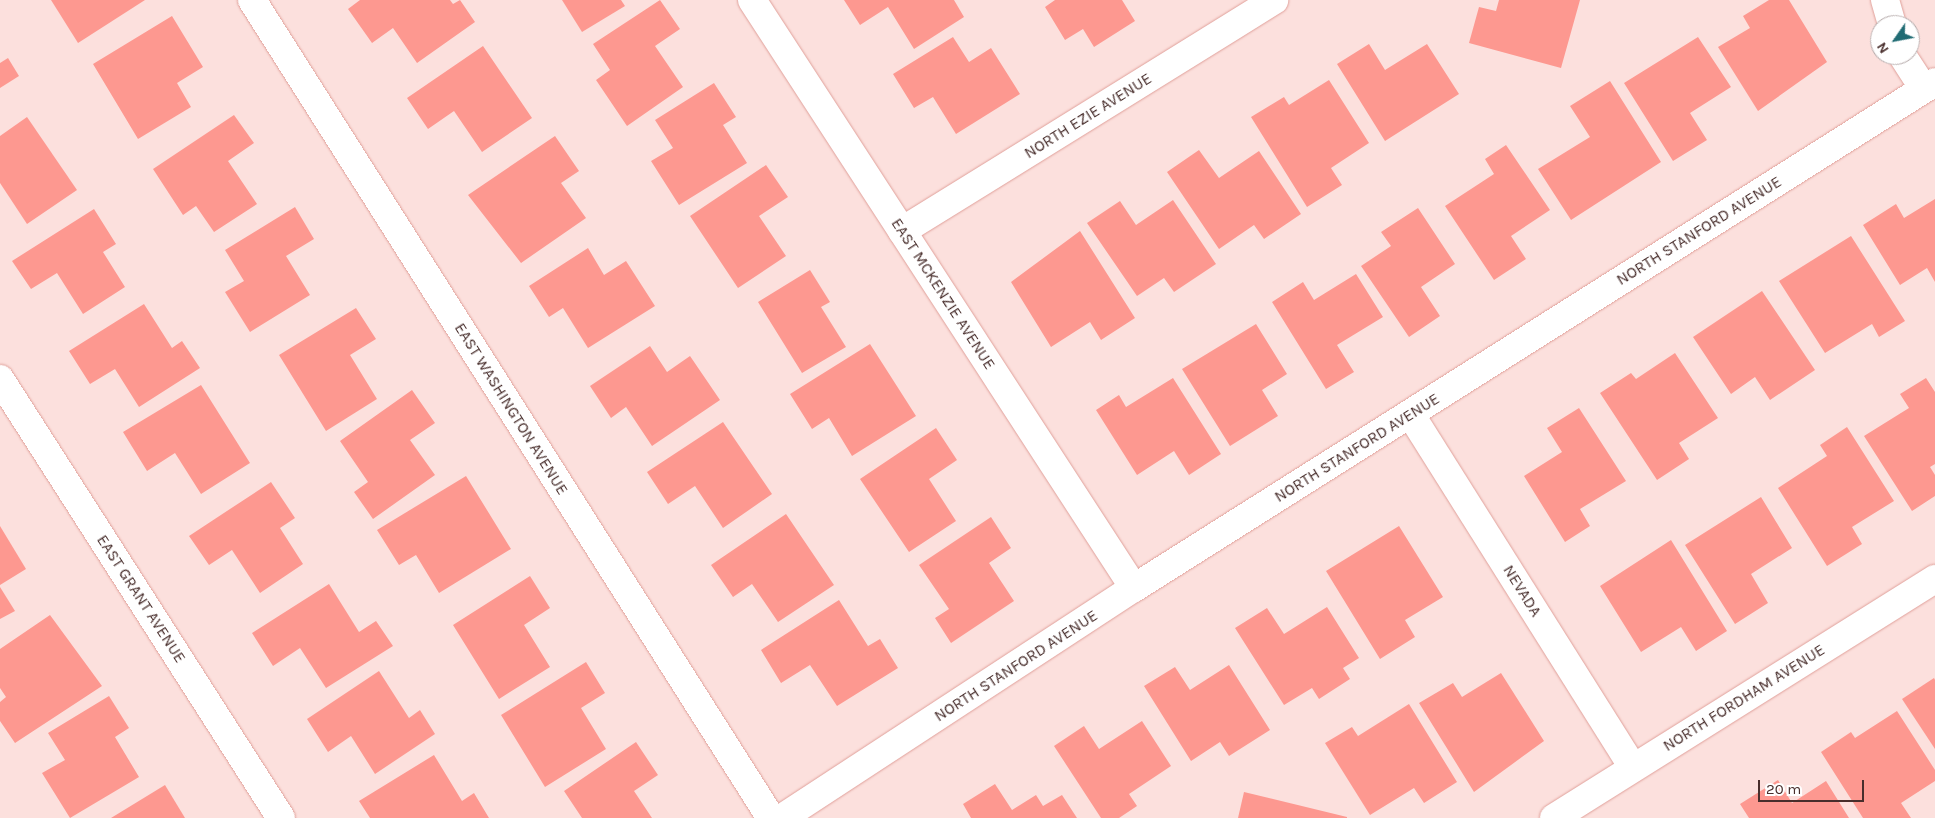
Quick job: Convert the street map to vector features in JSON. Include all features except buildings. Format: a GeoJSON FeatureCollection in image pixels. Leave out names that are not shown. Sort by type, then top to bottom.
{"type":"FeatureCollection","features":[{"type":"Feature","properties":{"kind":"street","name":"EAST WASHINGTON AVENUE"},"geometry":{"type":"LineString","coordinates":[[252,0],[771,818]]}},
{"type":"Feature","properties":{"kind":"street","name":"EAST MCKENZIE AVENUE"},"geometry":{"type":"LineString","coordinates":[[752,0],[1134,588]]}},
{"type":"Feature","properties":{"kind":"street"},"geometry":{"type":"LineString","coordinates":[[1885,0],[1889,15]]}},
{"type":"Feature","properties":{"kind":"street","name":"NORTH EZIE AVENUE"},"geometry":{"type":"LineString","coordinates":[[902,231],[1260,4]]}},
{"type":"Feature","properties":{"kind":"street"},"geometry":{"type":"LineString","coordinates":[[1911,65],[1929,85]]}},
{"type":"Feature","properties":{"kind":"street","name":"NORTH STANFORD AVENUE"},"geometry":{"type":"LineString","coordinates":[[782,818],[1134,588],[1411,415],[1929,85]]}},
{"type":"Feature","properties":{"kind":"street","name":"EAST GRANT AVENUE"},"geometry":{"type":"LineString","coordinates":[[0,379],[281,818]]}},
{"type":"Feature","properties":{"kind":"street","name":"NEVADA"},"geometry":{"type":"LineString","coordinates":[[1411,415],[1633,768]]}},
{"type":"Feature","properties":{"kind":"street","name":"NORTH FORDHAM AVENUE"},"geometry":{"type":"LineString","coordinates":[[1554,818],[1935,579]]}}]}
